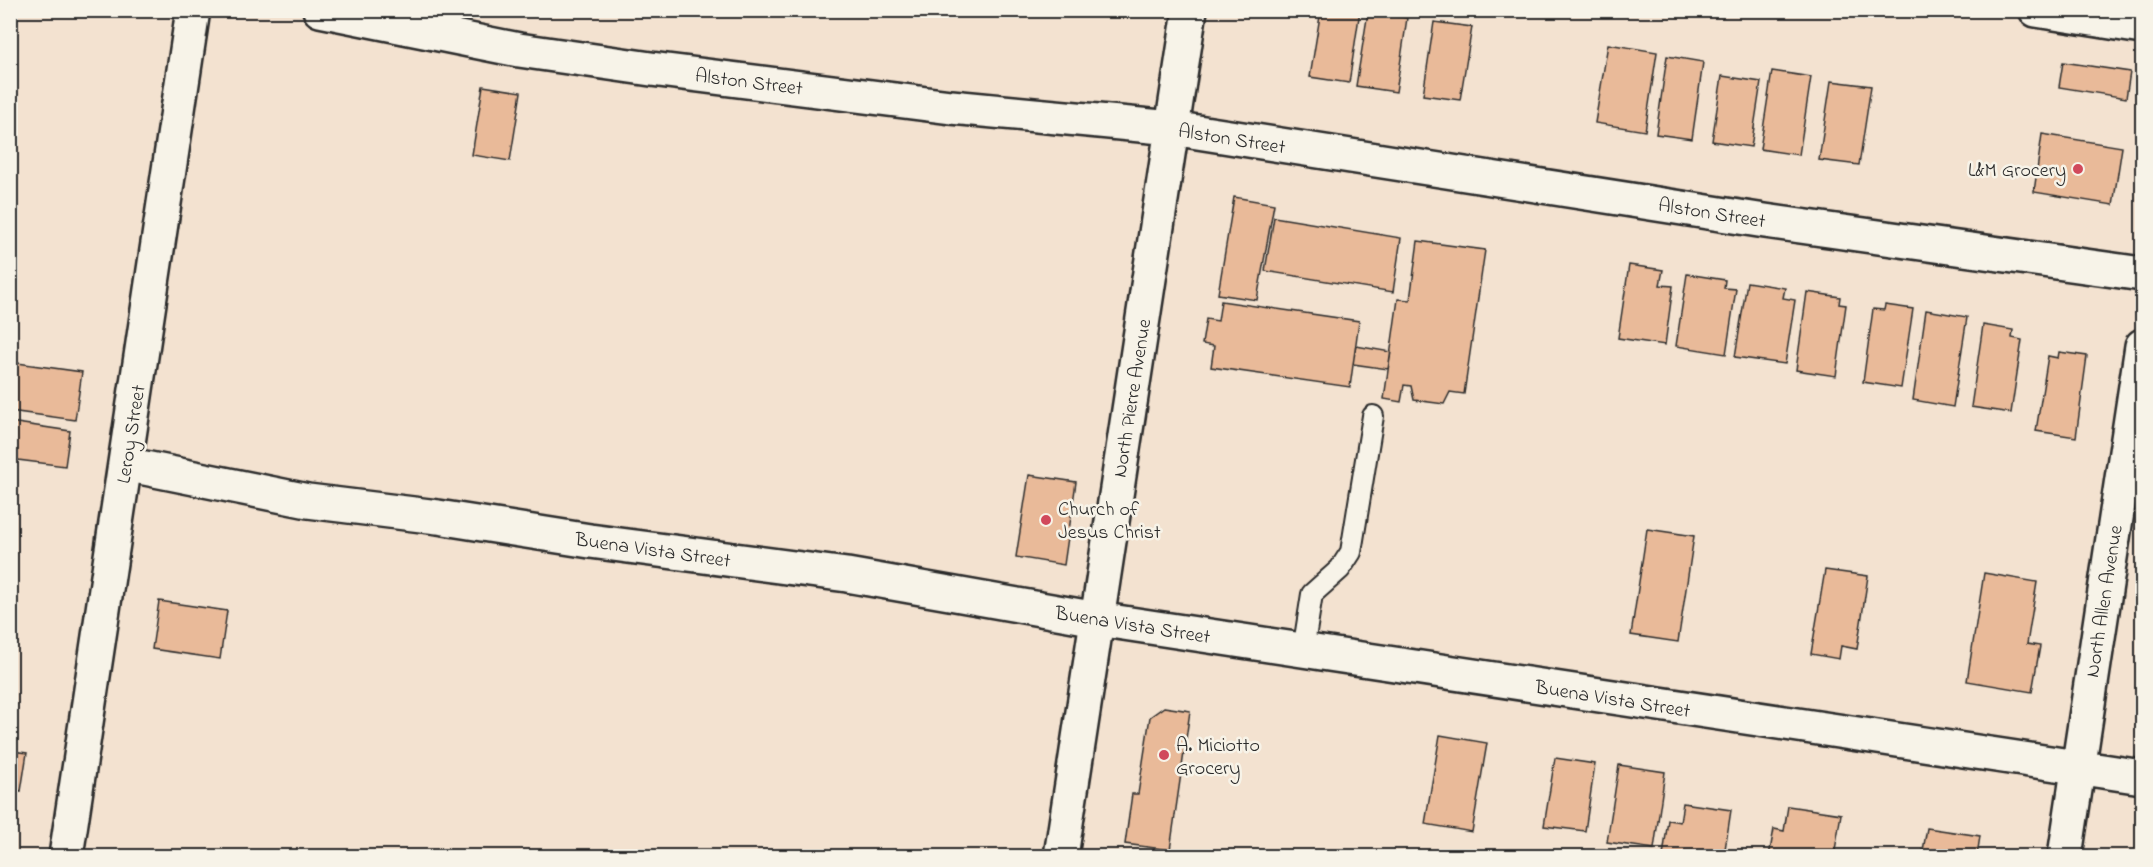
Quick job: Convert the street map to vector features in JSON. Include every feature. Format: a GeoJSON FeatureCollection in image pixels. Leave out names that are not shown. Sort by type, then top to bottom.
{"type":"FeatureCollection","features":[{"type":"Feature","properties":{"kind":"street","name":"Leroy Street"},"geometry":{"type":"LineString","coordinates":[[66,856],[193,10]]}},
{"type":"Feature","properties":{"kind":"street","name":"Alston Street"},"geometry":{"type":"LineString","coordinates":[[320,10],[519,50],[951,107],[1172,128],[1777,222],[2142,274]]}},
{"type":"Feature","properties":{"kind":"street","name":"North Pierre Avenue"},"geometry":{"type":"LineString","coordinates":[[1061,856],[1190,10]]}},
{"type":"Feature","properties":{"kind":"street"},"geometry":{"type":"LineString","coordinates":[[2036,10],[2142,27]]}},
{"type":"Feature","properties":{"kind":"street","name":"North Allen Avenue"},"geometry":{"type":"LineString","coordinates":[[2065,856],[2142,346]]}},
{"type":"Feature","properties":{"kind":"street","name":"Buena Vista Street"},"geometry":{"type":"LineString","coordinates":[[125,464],[308,501],[438,517],[590,541],[847,575],[1097,619],[2142,777]]}},
{"type":"Feature","properties":{"kind":"lane"},"geometry":{"type":"LineString","coordinates":[[1304,651],[1312,594],[1340,569],[1350,552],[1373,416]]}},
{"type":"Feature","properties":{"kind":"building"},"geometry":{"type":"Polygon","coordinates":[[[1321,10],[1360,10],[1349,83],[1310,77],[1321,10]]]}},
{"type":"Feature","properties":{"kind":"building"},"geometry":{"type":"Polygon","coordinates":[[[1368,12],[1407,18],[1396,92],[1356,86],[1368,12]]]}},
{"type":"Feature","properties":{"kind":"building"},"geometry":{"type":"Polygon","coordinates":[[[1434,22],[1472,27],[1460,100],[1423,95],[1434,22]]]}},
{"type":"Feature","properties":{"kind":"building"},"geometry":{"type":"Polygon","coordinates":[[[1608,44],[1657,52],[1645,131],[1595,123],[1608,44]]]}},
{"type":"Feature","properties":{"kind":"building"},"geometry":{"type":"Polygon","coordinates":[[[1667,56],[1703,62],[1692,139],[1656,134],[1667,56]]]}},
{"type":"Feature","properties":{"kind":"building"},"geometry":{"type":"Polygon","coordinates":[[[2063,62],[2130,72],[2126,98],[2059,87],[2063,62]]]}},
{"type":"Feature","properties":{"kind":"building"},"geometry":{"type":"Polygon","coordinates":[[[1772,71],[1811,77],[1799,155],[1760,149],[1772,71]]]}},
{"type":"Feature","properties":{"kind":"building"},"geometry":{"type":"Polygon","coordinates":[[[1722,76],[1761,82],[1751,147],[1712,141],[1722,76]]]}},
{"type":"Feature","properties":{"kind":"building"},"geometry":{"type":"Polygon","coordinates":[[[1831,81],[1871,86],[1859,165],[1819,160],[1831,81]]]}},
{"type":"Feature","properties":{"kind":"building"},"geometry":{"type":"Polygon","coordinates":[[[483,86],[521,92],[510,161],[472,155],[483,86]]]}},
{"type":"Feature","properties":{"kind":"building","name":"L&M Grocery"},"geometry":{"type":"Polygon","coordinates":[[[2042,134],[2122,147],[2113,205],[2034,192],[2042,134]]]}},
{"type":"Feature","properties":{"kind":"building"},"geometry":{"type":"Polygon","coordinates":[[[1234,197],[1274,204],[1257,300],[1218,294],[1234,197]]]}},
{"type":"Feature","properties":{"kind":"building"},"geometry":{"type":"Polygon","coordinates":[[[1274,217],[1401,238],[1393,292],[1265,271],[1274,217]]]}},
{"type":"Feature","properties":{"kind":"building"},"geometry":{"type":"Polygon","coordinates":[[[1418,241],[1485,250],[1464,394],[1450,392],[1444,404],[1414,400],[1411,386],[1404,385],[1401,402],[1384,399],[1398,299],[1410,300],[1418,241]]]}},
{"type":"Feature","properties":{"kind":"building"},"geometry":{"type":"Polygon","coordinates":[[[1629,265],[1663,270],[1660,285],[1673,286],[1665,345],[1618,338],[1629,265]]]}},
{"type":"Feature","properties":{"kind":"building"},"geometry":{"type":"Polygon","coordinates":[[[1687,274],[1725,280],[1724,288],[1736,289],[1726,354],[1676,346],[1687,274]]]}},
{"type":"Feature","properties":{"kind":"building"},"geometry":{"type":"Polygon","coordinates":[[[1747,282],[1785,288],[1783,298],[1795,300],[1785,364],[1735,357],[1747,282]]]}},
{"type":"Feature","properties":{"kind":"building"},"geometry":{"type":"Polygon","coordinates":[[[1807,292],[1840,297],[1839,304],[1846,305],[1836,376],[1796,370],[1807,292]]]}},
{"type":"Feature","properties":{"kind":"building"},"geometry":{"type":"Polygon","coordinates":[[[1221,301],[1359,321],[1350,387],[1211,367],[1214,346],[1202,344],[1206,319],[1218,321],[1221,301]]]}},
{"type":"Feature","properties":{"kind":"building"},"geometry":{"type":"Polygon","coordinates":[[[1885,305],[1913,309],[1901,388],[1863,382],[1873,309],[1884,310],[1885,305]]]}},
{"type":"Feature","properties":{"kind":"building"},"geometry":{"type":"Polygon","coordinates":[[[1926,310],[1967,317],[1953,407],[1913,400],[1926,310]]]}},
{"type":"Feature","properties":{"kind":"building"},"geometry":{"type":"Polygon","coordinates":[[[1983,325],[2013,330],[2012,338],[2022,340],[2011,413],[1971,407],[1983,325]]]}},
{"type":"Feature","properties":{"kind":"building"},"geometry":{"type":"Polygon","coordinates":[[[1356,346],[1391,352],[1388,369],[1353,364],[1356,346]]]}},
{"type":"Feature","properties":{"kind":"building"},"geometry":{"type":"Polygon","coordinates":[[[2059,352],[2087,356],[2076,437],[2036,431],[2048,356],[2058,358],[2059,352]]]}},
{"type":"Feature","properties":{"kind":"building"},"geometry":{"type":"Polygon","coordinates":[[[10,362],[82,372],[75,420],[10,411],[10,362]]]}},
{"type":"Feature","properties":{"kind":"building"},"geometry":{"type":"Polygon","coordinates":[[[10,422],[70,431],[65,466],[10,459],[10,422]]]}},
{"type":"Feature","properties":{"kind":"building","name":"Church of Jesus Christ"},"geometry":{"type":"Polygon","coordinates":[[[1029,475],[1076,482],[1064,565],[1016,557],[1029,475]]]}},
{"type":"Feature","properties":{"kind":"building"},"geometry":{"type":"Polygon","coordinates":[[[1647,529],[1694,536],[1678,642],[1631,635],[1647,529]]]}},
{"type":"Feature","properties":{"kind":"building"},"geometry":{"type":"Polygon","coordinates":[[[1825,570],[1868,576],[1857,649],[1841,646],[1839,659],[1811,654],[1825,570]]]}},
{"type":"Feature","properties":{"kind":"building"},"geometry":{"type":"Polygon","coordinates":[[[1984,573],[2037,582],[2027,644],[2040,646],[2032,692],[1967,681],[1984,573]]]}},
{"type":"Feature","properties":{"kind":"building"},"geometry":{"type":"Polygon","coordinates":[[[159,601],[227,611],[220,659],[152,649],[159,601]]]}},
{"type":"Feature","properties":{"kind":"building","name":"A. Miciotto Grocery"},"geometry":{"type":"Polygon","coordinates":[[[1164,707],[1190,711],[1170,850],[1125,844],[1132,794],[1138,794],[1150,717],[1164,707]]]}},
{"type":"Feature","properties":{"kind":"building"},"geometry":{"type":"Polygon","coordinates":[[[1440,735],[1487,743],[1472,832],[1425,824],[1440,735]]]}},
{"type":"Feature","properties":{"kind":"building"},"geometry":{"type":"Polygon","coordinates":[[[10,738],[14,739],[12,751],[27,753],[21,791],[10,789],[10,738]]]}},
{"type":"Feature","properties":{"kind":"building"},"geometry":{"type":"Polygon","coordinates":[[[1555,758],[1595,764],[1585,831],[1544,826],[1555,758]]]}},
{"type":"Feature","properties":{"kind":"building"},"geometry":{"type":"Polygon","coordinates":[[[1619,765],[1665,772],[1654,849],[1607,842],[1619,765]]]}},
{"type":"Feature","properties":{"kind":"building"},"geometry":{"type":"Polygon","coordinates":[[[1683,803],[1731,810],[1724,856],[1663,856],[1668,820],[1680,822],[1683,803]]]}},
{"type":"Feature","properties":{"kind":"building"},"geometry":{"type":"Polygon","coordinates":[[[1788,806],[1841,814],[1834,856],[1769,856],[1774,829],[1784,831],[1788,806]]]}},
{"type":"Feature","properties":{"kind":"building"},"geometry":{"type":"Polygon","coordinates":[[[1927,828],[1980,836],[1977,856],[1922,856],[1927,828]]]}},
{"type":"Feature","properties":{"kind":"place","name":"L&M Grocery"},"geometry":{"type":"Point","coordinates":[2078,169]}},
{"type":"Feature","properties":{"kind":"place","name":"Church of Jesus Christ"},"geometry":{"type":"Point","coordinates":[1046,520]}},
{"type":"Feature","properties":{"kind":"place","name":"A. Miciotto Grocery"},"geometry":{"type":"Point","coordinates":[1164,755]}}]}
